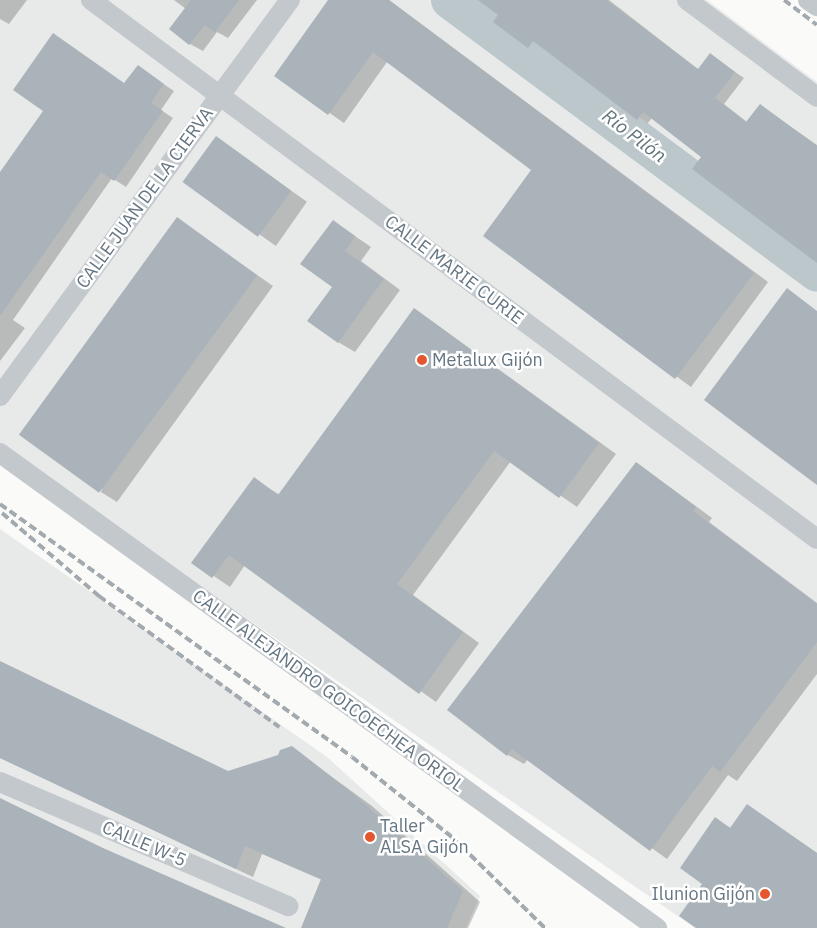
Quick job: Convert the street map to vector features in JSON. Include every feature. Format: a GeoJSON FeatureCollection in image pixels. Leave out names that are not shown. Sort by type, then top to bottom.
{"type":"FeatureCollection","features":[{"type":"Feature","properties":{"kind":"street","name":"CALLE MARIE CURIE"},"geometry":{"type":"LineString","coordinates":[[91,0],[817,539]]}},
{"type":"Feature","properties":{"kind":"street","name":"CALLE JUAN DE LA CIERVA"},"geometry":{"type":"LineString","coordinates":[[0,396],[290,0]]}},
{"type":"Feature","properties":{"kind":"street"},"geometry":{"type":"LineString","coordinates":[[687,0],[817,97]]}},
{"type":"Feature","properties":{"kind":"street"},"geometry":{"type":"LineString","coordinates":[[808,0],[817,6]]}},
{"type":"Feature","properties":{"kind":"street","name":"CALLE ALEJANDRO GOICOECHEA ORIOL"},"geometry":{"type":"LineString","coordinates":[[0,453],[657,928]]}},
{"type":"Feature","properties":{"kind":"street","name":"CALLE W-5"},"geometry":{"type":"LineString","coordinates":[[0,782],[288,906]]}},
{"type":"Feature","properties":{"kind":"shaded area"},"geometry":{"type":"Polygon","coordinates":[[[0,0],[707,0],[817,82],[817,928],[695,928],[0,448],[0,0]]]}},
{"type":"Feature","properties":{"kind":"shaded area"},"geometry":{"type":"Polygon","coordinates":[[[0,529],[327,757],[480,896],[466,928],[0,928],[0,529]]]}},
{"type":"Feature","properties":{"kind":"building"},"geometry":{"type":"Polygon","coordinates":[[[191,0],[239,0],[215,32],[205,25],[189,45],[169,29],[191,0]]]}},
{"type":"Feature","properties":{"kind":"building"},"geometry":{"type":"Polygon","coordinates":[[[328,0],[389,0],[754,273],[675,379],[483,236],[531,170],[373,52],[328,115],[274,76],[328,0]]]}},
{"type":"Feature","properties":{"kind":"building"},"geometry":{"type":"Polygon","coordinates":[[[478,0],[606,0],[698,69],[710,53],[735,72],[715,98],[746,122],[760,104],[817,146],[817,263],[692,169],[701,157],[643,112],[637,120],[533,41],[528,48],[493,22],[498,15],[478,0]]]}},
{"type":"Feature","properties":{"kind":"building"},"geometry":{"type":"Polygon","coordinates":[[[53,33],[124,83],[138,65],[164,84],[151,103],[163,111],[114,181],[101,172],[0,316],[0,172],[43,111],[13,90],[53,33]]]}},
{"type":"Feature","properties":{"kind":"building"},"geometry":{"type":"Polygon","coordinates":[[[216,136],[291,191],[258,237],[182,182],[216,136]]]}},
{"type":"Feature","properties":{"kind":"building"},"geometry":{"type":"Polygon","coordinates":[[[177,217],[257,275],[99,493],[19,435],[177,217]]]}},
{"type":"Feature","properties":{"kind":"building"},"geometry":{"type":"Polygon","coordinates":[[[333,220],[355,236],[345,251],[384,279],[338,343],[307,321],[332,287],[300,264],[333,220]]]}},
{"type":"Feature","properties":{"kind":"building"},"geometry":{"type":"Polygon","coordinates":[[[787,288],[817,311],[817,485],[704,400],[787,288]]]}},
{"type":"Feature","properties":{"kind":"building"},"geometry":{"type":"Polygon","coordinates":[[[414,308],[599,443],[559,498],[494,451],[397,584],[463,632],[419,694],[229,555],[212,578],[191,563],[254,477],[278,495],[414,308]]]}},
{"type":"Feature","properties":{"kind":"building"},"geometry":{"type":"Polygon","coordinates":[[[636,462],[696,507],[693,511],[817,604],[817,642],[720,772],[712,766],[650,851],[512,749],[507,756],[447,710],[636,462]]]}},
{"type":"Feature","properties":{"kind":"building"},"geometry":{"type":"Polygon","coordinates":[[[0,661],[228,771],[278,755],[280,750],[292,746],[355,795],[463,891],[447,928],[301,928],[321,879],[245,846],[236,869],[0,758],[0,661]]]}},
{"type":"Feature","properties":{"kind":"building"},"geometry":{"type":"Polygon","coordinates":[[[0,798],[103,848],[286,928],[0,928],[0,798]]]}},
{"type":"Feature","properties":{"kind":"building"},"geometry":{"type":"Polygon","coordinates":[[[747,804],[817,853],[817,928],[696,928],[679,916],[702,884],[680,868],[715,817],[730,828],[747,804]]]}},
{"type":"Feature","properties":{"kind":"waterway","name":"Río Pilón"},"geometry":{"type":"LineString","coordinates":[[450,0],[817,273]]}},
{"type":"Feature","properties":{"kind":"railway"},"geometry":{"type":"LineString","coordinates":[[784,0],[817,25]]}},
{"type":"Feature","properties":{"kind":"railway"},"geometry":{"type":"LineString","coordinates":[[0,504],[352,757],[453,838],[545,928]]}},
{"type":"Feature","properties":{"kind":"railway"},"geometry":{"type":"LineString","coordinates":[[2,513],[99,596],[279,727]]}},
{"type":"Feature","properties":{"kind":"place","name":"Metalux Gijón"},"geometry":{"type":"Point","coordinates":[422,360]}},
{"type":"Feature","properties":{"kind":"place","name":"Taller ALSA Gijón"},"geometry":{"type":"Point","coordinates":[370,837]}},
{"type":"Feature","properties":{"kind":"place","name":"Ilunion Gijón"},"geometry":{"type":"Point","coordinates":[765,894]}}]}
